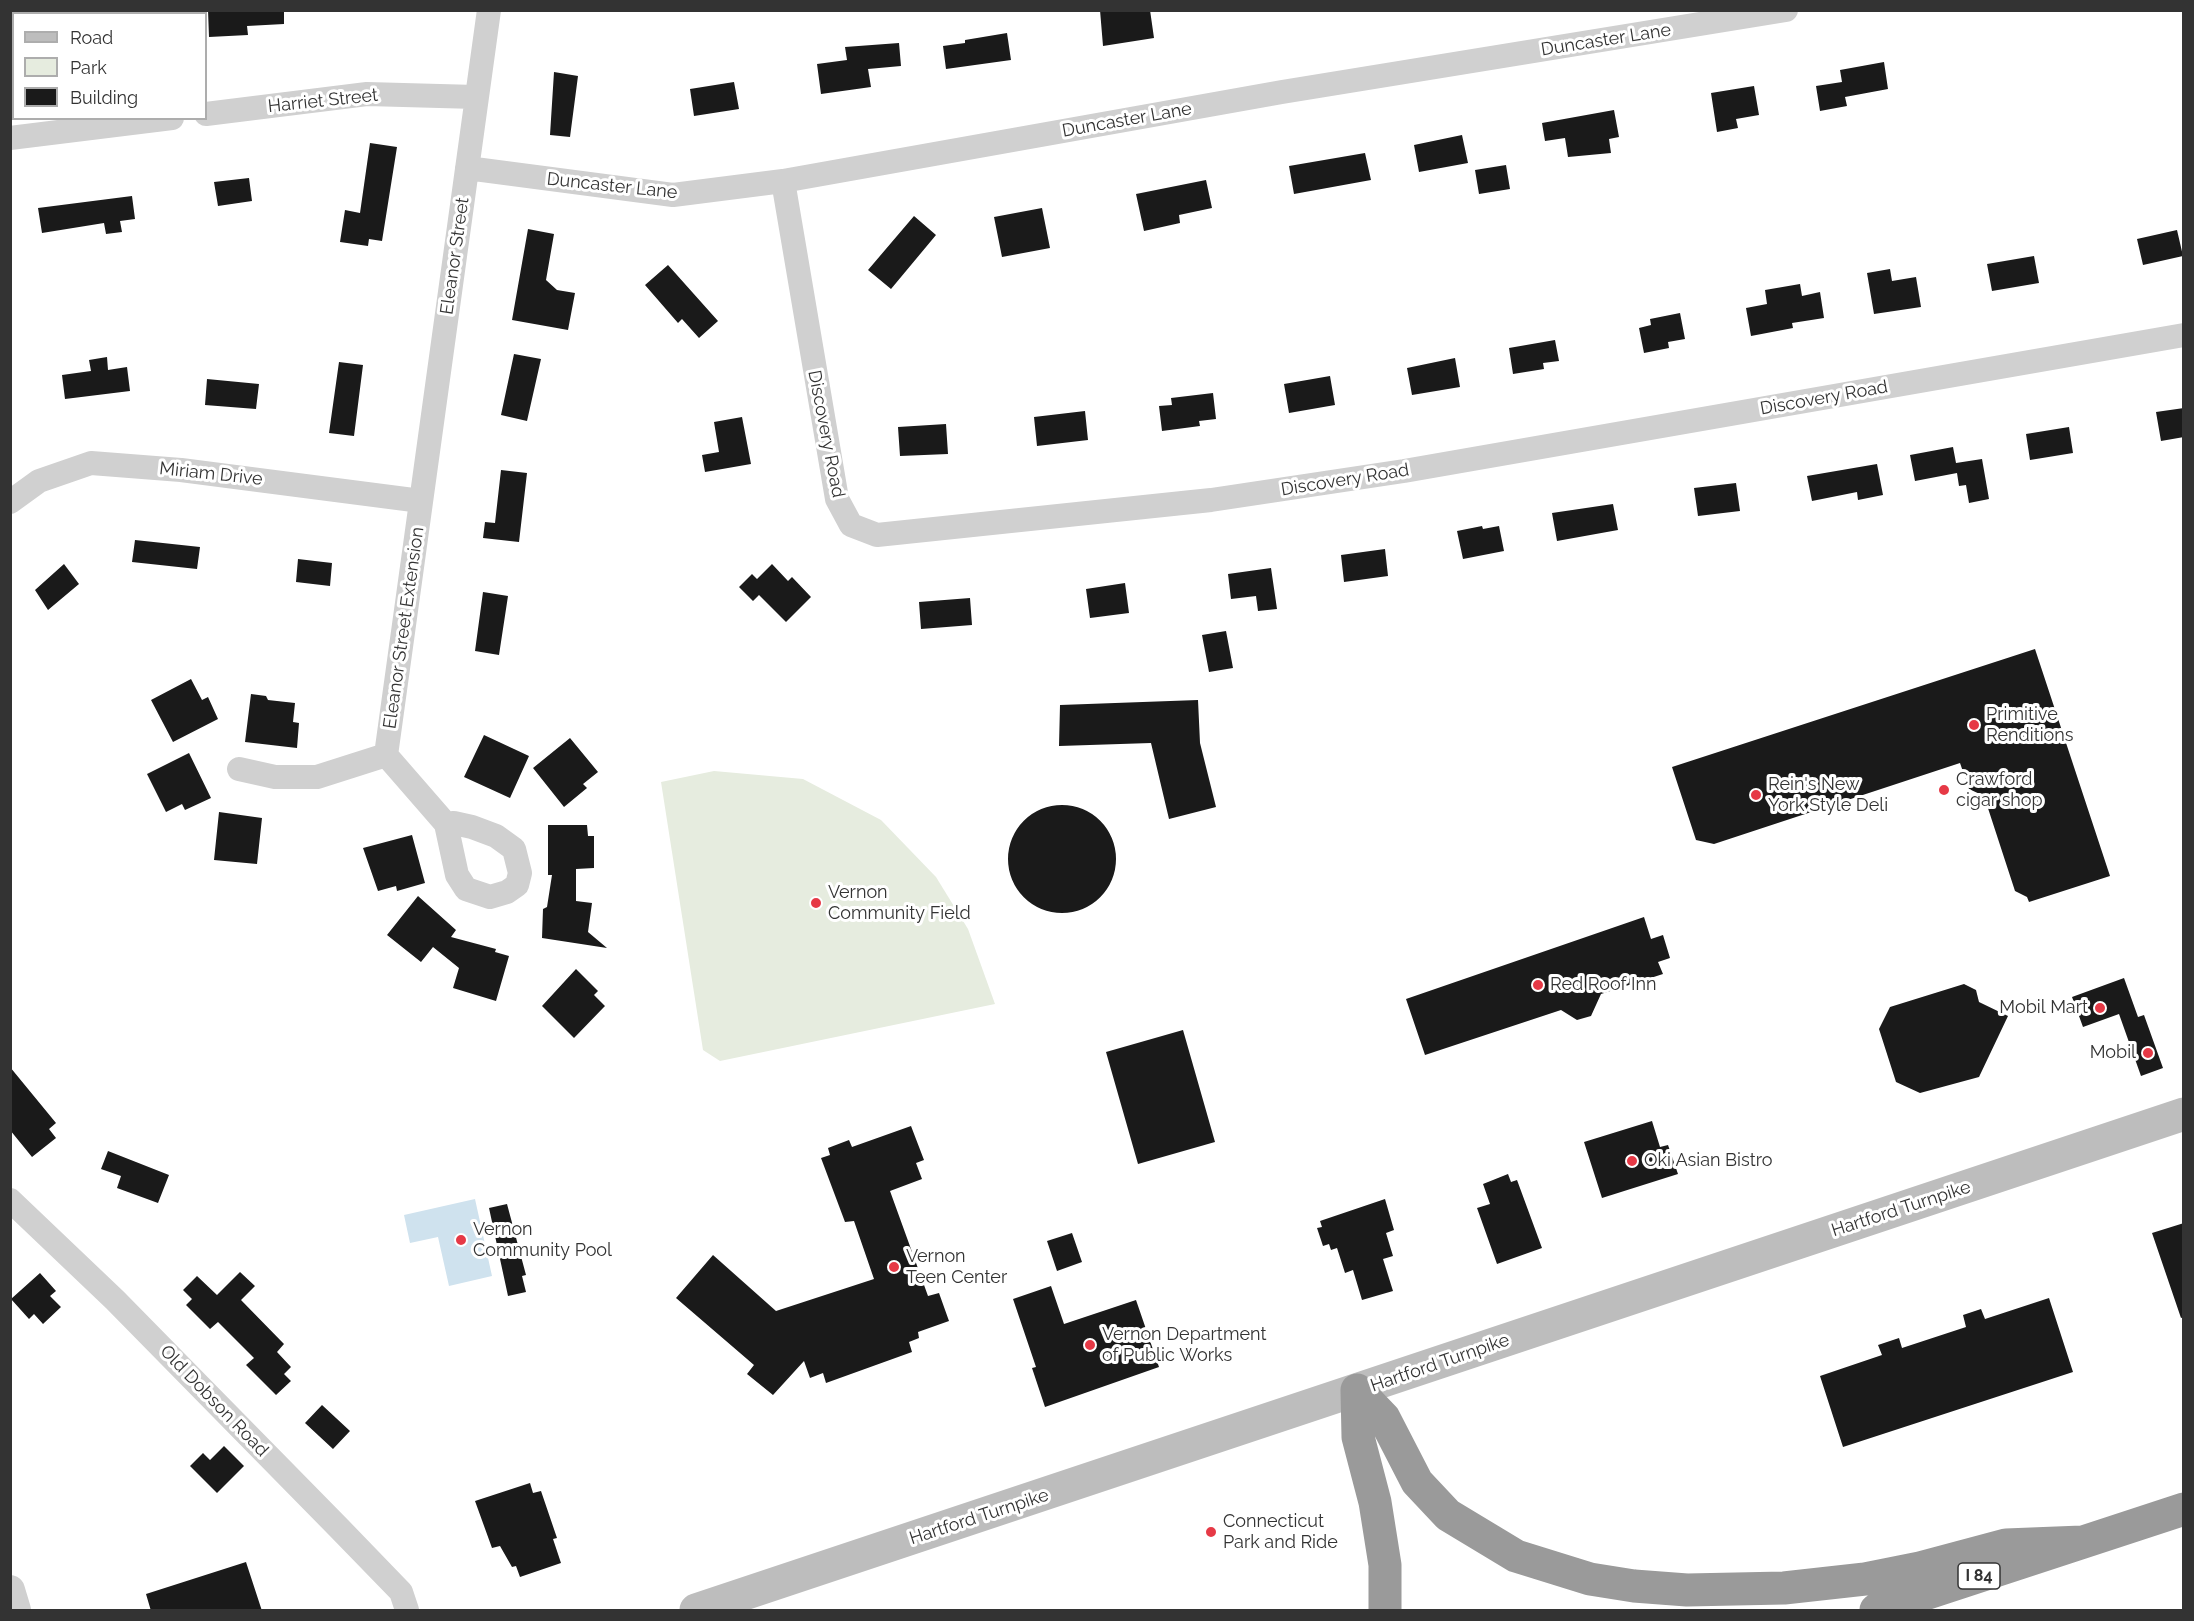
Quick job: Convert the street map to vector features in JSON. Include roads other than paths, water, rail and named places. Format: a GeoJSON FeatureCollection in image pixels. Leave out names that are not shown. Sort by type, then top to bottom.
{"type":"FeatureCollection","features":[{"type":"Feature","properties":{"kind":"highway"},"geometry":{"type":"LineString","coordinates":[[1357,1390],[1384,1418],[1417,1482],[1448,1515],[1516,1556],[1590,1579],[1634,1586],[1687,1590],[1784,1588],[1865,1579],[1920,1568],[2006,1545],[2082,1542]]}},
{"type":"Feature","properties":{"kind":"highway"},"geometry":{"type":"LineString","coordinates":[[1357,1390],[1358,1437],[1375,1502],[1385,1565],[1385,1611]]}},
{"type":"Feature","properties":{"kind":"highway","name":"I 84"},"geometry":{"type":"LineString","coordinates":[[1876,1611],[2184,1509]]}},
{"type":"Feature","properties":{"kind":"main road","name":"Hartford Turnpike"},"geometry":{"type":"LineString","coordinates":[[696,1611],[2184,1114]]}},
{"type":"Feature","properties":{"kind":"street","name":"Eleanor Street"},"geometry":{"type":"LineString","coordinates":[[421,501],[489,10]]}},
{"type":"Feature","properties":{"kind":"street","name":"Duncaster Lane"},"geometry":{"type":"LineString","coordinates":[[467,168],[673,195],[783,181],[1271,94],[1786,10]]}},
{"type":"Feature","properties":{"kind":"street","name":"Harriet Street"},"geometry":{"type":"LineString","coordinates":[[207,114],[367,94],[476,98]]}},
{"type":"Feature","properties":{"kind":"street"},"geometry":{"type":"LineString","coordinates":[[10,138],[156,120]]}},
{"type":"Feature","properties":{"kind":"street","name":"Discovery Road"},"geometry":{"type":"LineString","coordinates":[[783,181],[837,500],[851,525],[877,535],[1212,501],[1404,471],[2184,335]]}},
{"type":"Feature","properties":{"kind":"street","name":"Miriam Drive"},"geometry":{"type":"LineString","coordinates":[[10,502],[39,481],[91,463],[181,470],[421,501]]}},
{"type":"Feature","properties":{"kind":"street","name":"Eleanor Street Extension"},"geometry":{"type":"LineString","coordinates":[[421,501],[386,755],[446,824]]}},
{"type":"Feature","properties":{"kind":"street","name":"Eleanor Street Extension"},"geometry":{"type":"LineString","coordinates":[[240,769],[275,777],[317,777],[386,755]]}},
{"type":"Feature","properties":{"kind":"street","name":"Old Dobson Road"},"geometry":{"type":"LineString","coordinates":[[10,1200],[115,1300],[347,1536],[401,1592],[407,1611]]}},
{"type":"Feature","properties":{"kind":"street"},"geometry":{"type":"LineString","coordinates":[[10,1590],[16,1611]]}},
{"type":"Feature","properties":{"kind":"water","name":"Vernon Community Pool"},"geometry":{"type":"Polygon","coordinates":[[[475,1199],[492,1276],[449,1286],[438,1237],[410,1243],[404,1215],[475,1199]]]}},
{"type":"Feature","properties":{"kind":"place","name":"Primitive Renditions"},"geometry":{"type":"Point","coordinates":[1974,725]}},
{"type":"Feature","properties":{"kind":"place","name":"Crawford cigar shop"},"geometry":{"type":"Point","coordinates":[1944,790]}},
{"type":"Feature","properties":{"kind":"place","name":"Rein's New York Style Deli"},"geometry":{"type":"Point","coordinates":[1756,795]}},
{"type":"Feature","properties":{"kind":"place","name":"Vernon Community Field"},"geometry":{"type":"Point","coordinates":[816,903]}},
{"type":"Feature","properties":{"kind":"place","name":"Red Roof Inn"},"geometry":{"type":"Point","coordinates":[1538,985]}},
{"type":"Feature","properties":{"kind":"place","name":"Mobil Mart"},"geometry":{"type":"Point","coordinates":[2100,1008]}},
{"type":"Feature","properties":{"kind":"place","name":"Mobil"},"geometry":{"type":"Point","coordinates":[2148,1053]}},
{"type":"Feature","properties":{"kind":"place","name":"Oki Asian Bistro"},"geometry":{"type":"Point","coordinates":[1632,1161]}},
{"type":"Feature","properties":{"kind":"place","name":"Vernon Community Pool"},"geometry":{"type":"Point","coordinates":[461,1240]}},
{"type":"Feature","properties":{"kind":"place","name":"Vernon Teen Center"},"geometry":{"type":"Point","coordinates":[894,1267]}},
{"type":"Feature","properties":{"kind":"place","name":"Vernon Department of Public Works"},"geometry":{"type":"Point","coordinates":[1090,1345]}},
{"type":"Feature","properties":{"kind":"place","name":"Connecticut Park and Ride"},"geometry":{"type":"Point","coordinates":[1211,1532]}}]}
